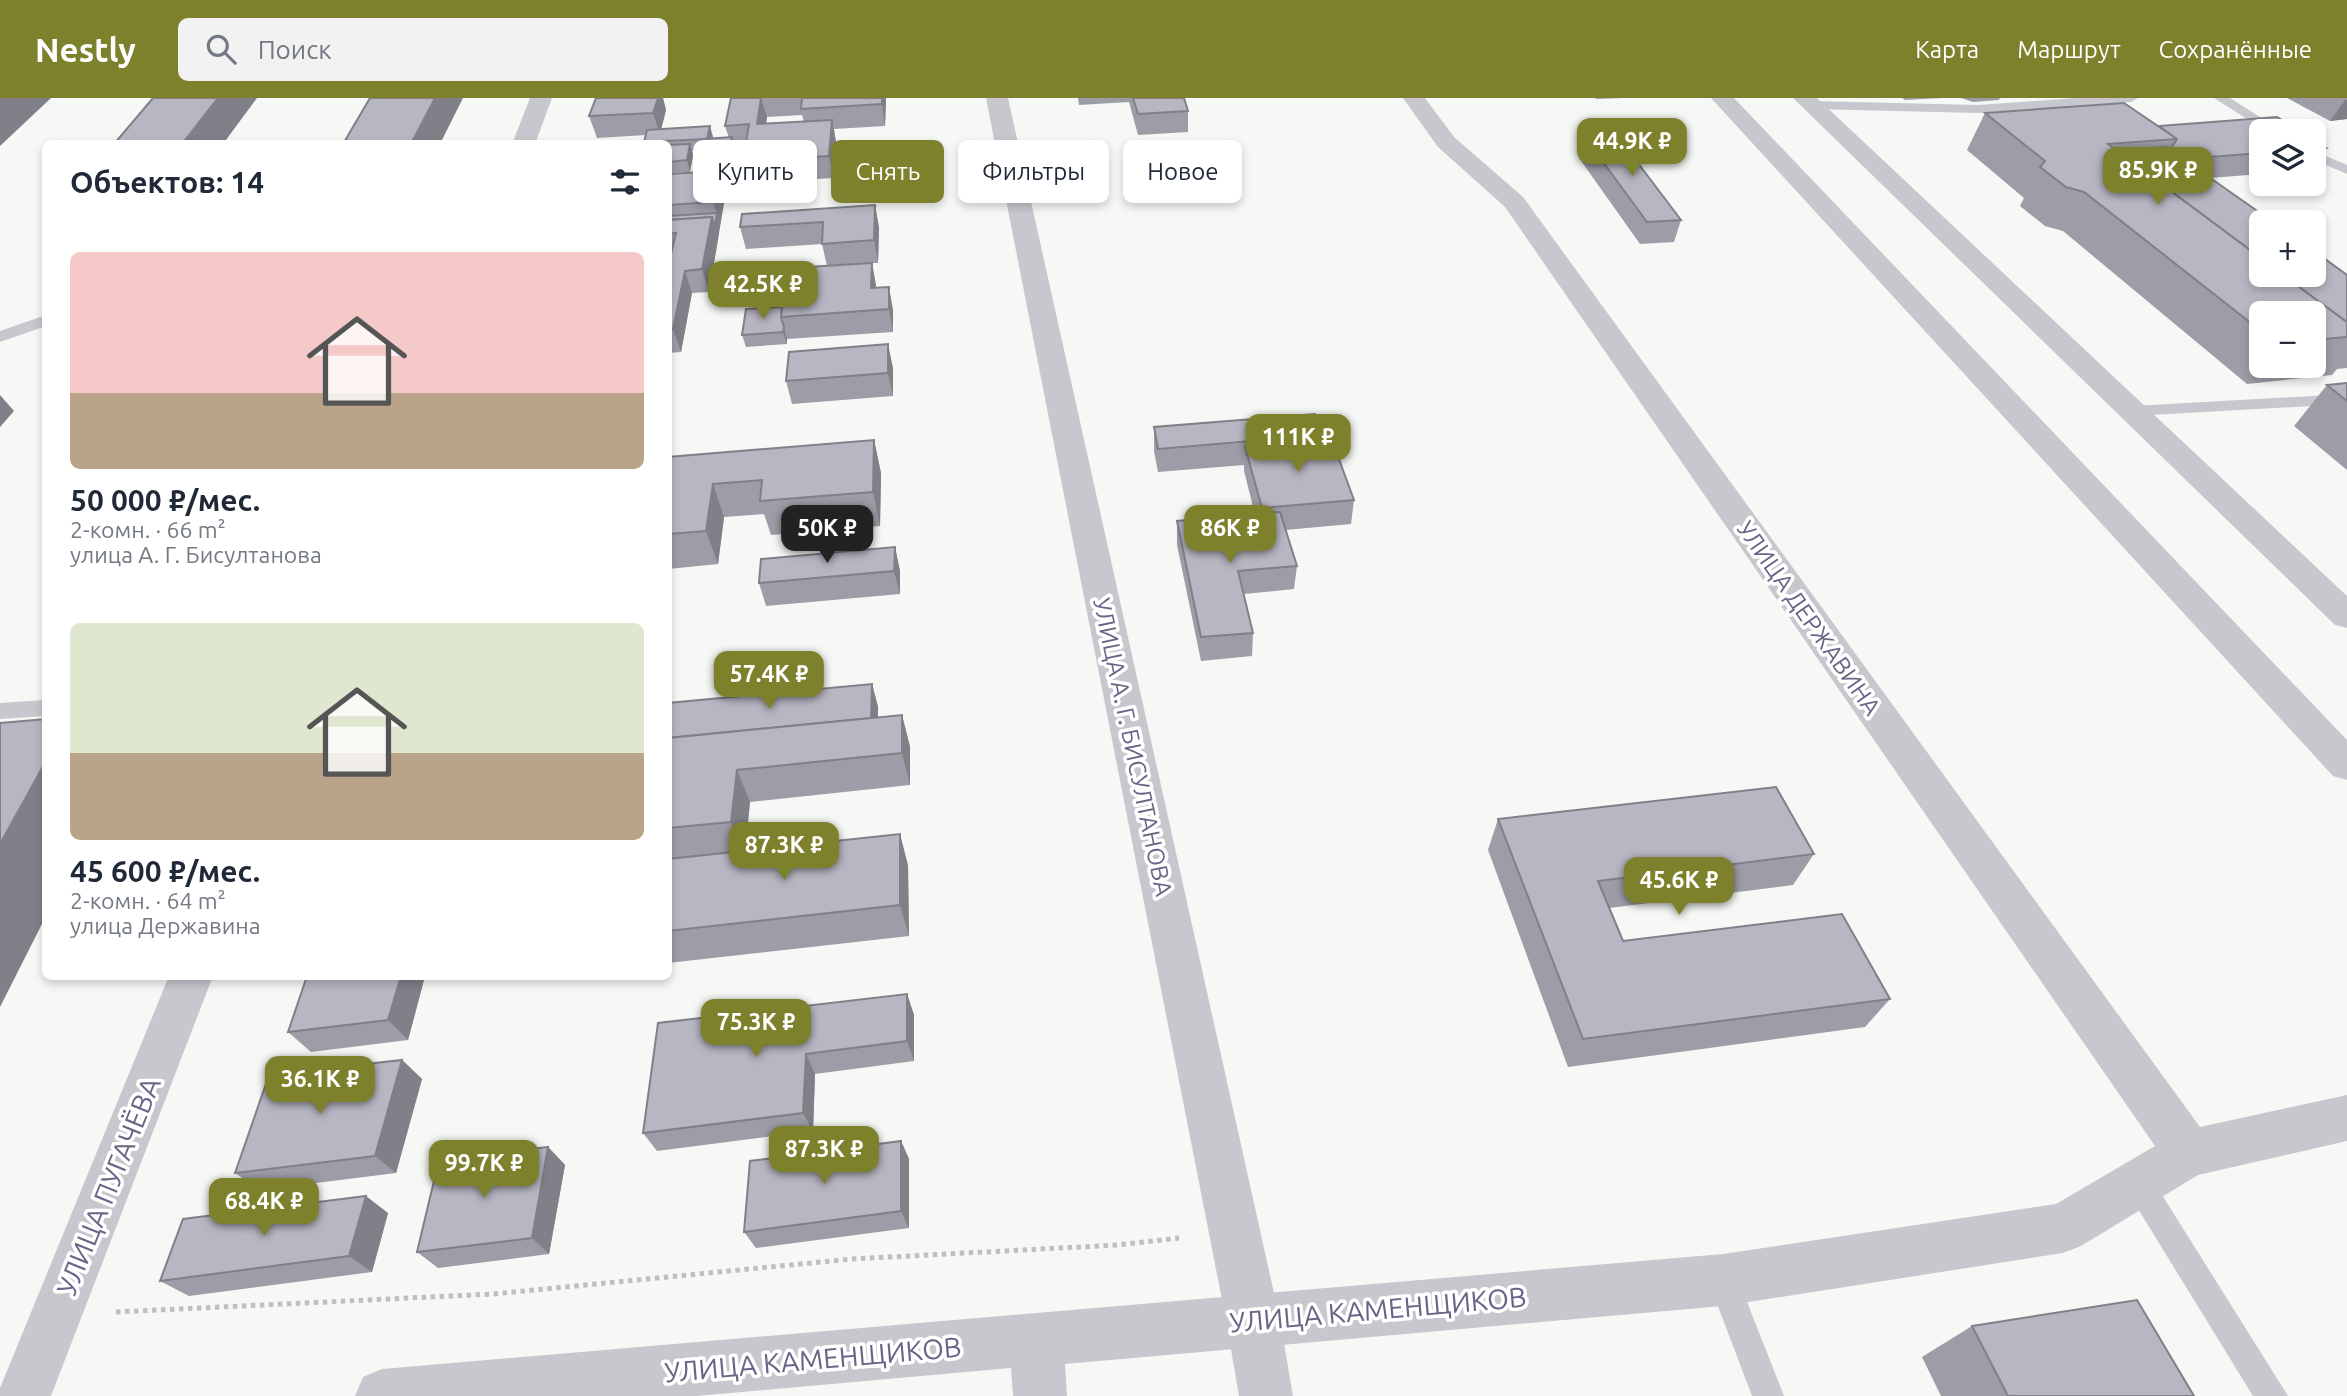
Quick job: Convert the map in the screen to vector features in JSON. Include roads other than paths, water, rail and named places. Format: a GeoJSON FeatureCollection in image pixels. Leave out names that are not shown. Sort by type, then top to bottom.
{"type":"FeatureCollection","features":[{"type":"Feature","properties":{"kind":"street"},"geometry":{"type":"LineString","coordinates":[[525,140],[541,98],[552,98]]}},
{"type":"Feature","properties":{"kind":"street","name":"УЛИЦА А. Г. БИСУЛТАНОВА"},"geometry":{"type":"LineString","coordinates":[[998,98],[1253,1320],[1266,1396]]}},
{"type":"Feature","properties":{"kind":"street","name":"УЛИЦА ДЕРЖАВИНА"},"geometry":{"type":"LineString","coordinates":[[1414,98],[1422,114],[1450,148],[1494,181],[1514,202],[2189,1153]]}},
{"type":"Feature","properties":{"kind":"street"},"geometry":{"type":"LineString","coordinates":[[1722,98],[2347,765]]}},
{"type":"Feature","properties":{"kind":"street"},"geometry":{"type":"LineString","coordinates":[[1808,102],[2347,616]]}},
{"type":"Feature","properties":{"kind":"street","name":"УЛИЦА ПУГАЧЁВА"},"geometry":{"type":"LineString","coordinates":[[24,1396],[189,980]]}},
{"type":"Feature","properties":{"kind":"street","name":"УЛИЦА КАМЕНЩИКОВ"},"geometry":{"type":"LineString","coordinates":[[382,1396],[1723,1280],[2063,1228],[2137,1181],[2189,1153],[2347,1118]]}},
{"type":"Feature","properties":{"kind":"street"},"geometry":{"type":"LineString","coordinates":[[1037,1340],[1040,1396]]}},
{"type":"Feature","properties":{"kind":"lane"},"geometry":{"type":"LineString","coordinates":[[1808,102],[1978,109],[2131,98]]}},
{"type":"Feature","properties":{"kind":"lane"},"geometry":{"type":"LineString","coordinates":[[2221,98],[2255,119]]}},
{"type":"Feature","properties":{"kind":"lane"},"geometry":{"type":"LineString","coordinates":[[2326,160],[2347,170]]}},
{"type":"Feature","properties":{"kind":"lane"},"geometry":{"type":"LineString","coordinates":[[0,337],[42,321]]}},
{"type":"Feature","properties":{"kind":"lane"},"geometry":{"type":"LineString","coordinates":[[2133,411],[2347,399]]}},
{"type":"Feature","properties":{"kind":"lane"},"geometry":{"type":"LineString","coordinates":[[0,711],[42,708]]}},
{"type":"Feature","properties":{"kind":"lane"},"geometry":{"type":"LineString","coordinates":[[2137,1181],[2272,1396]]}},
{"type":"Feature","properties":{"kind":"lane"},"geometry":{"type":"LineString","coordinates":[[1723,1280],[1768,1396]]}}]}
